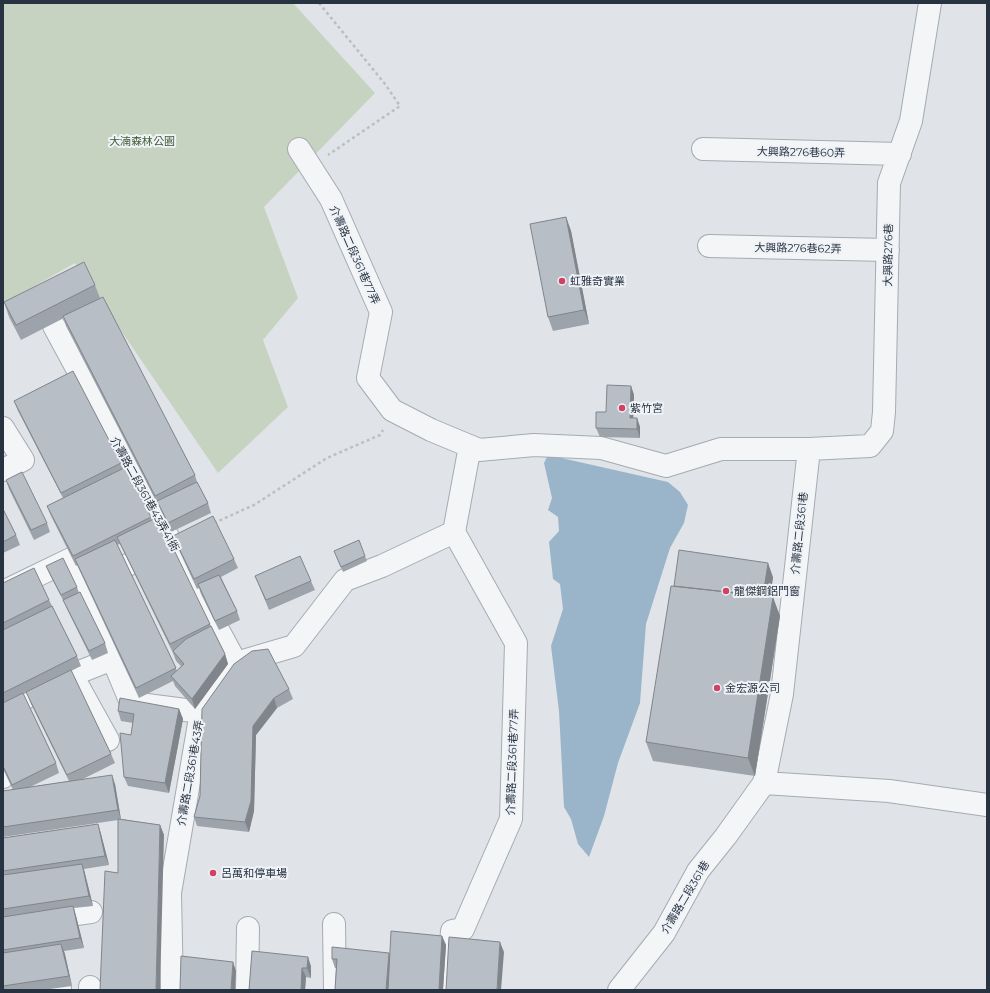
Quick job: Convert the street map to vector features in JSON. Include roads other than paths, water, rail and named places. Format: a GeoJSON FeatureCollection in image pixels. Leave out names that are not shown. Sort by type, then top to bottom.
{"type":"FeatureCollection","features":[{"type":"Feature","properties":{"kind":"street","name":"大興路276巷"},"geometry":{"type":"LineString","coordinates":[[809,449],[870,446],[882,431],[884,412],[890,183],[911,121],[930,3]]}},
{"type":"Feature","properties":{"kind":"street","name":"介壽路二段361巷77弄"},"geometry":{"type":"LineString","coordinates":[[299,149],[331,199],[381,312],[368,378],[392,410],[431,430],[479,450],[534,444],[601,448],[666,466],[721,448],[809,449]]}},
{"type":"Feature","properties":{"kind":"street","name":"大興路276巷60弄"},"geometry":{"type":"LineString","coordinates":[[703,149],[900,154]]}},
{"type":"Feature","properties":{"kind":"street","name":"大興路276巷62弄"},"geometry":{"type":"LineString","coordinates":[[709,246],[888,250]]}},
{"type":"Feature","properties":{"kind":"street","name":"介壽路二段361巷43弄41衖"},"geometry":{"type":"LineString","coordinates":[[54,326],[236,663]]}},
{"type":"Feature","properties":{"kind":"street"},"geometry":{"type":"LineString","coordinates":[[3,428],[23,460],[3,470]]}},
{"type":"Feature","properties":{"kind":"street"},"geometry":{"type":"LineString","coordinates":[[236,663],[294,646],[345,580],[382,566],[454,532],[470,446]]}},
{"type":"Feature","properties":{"kind":"street","name":"介壽路二段361巷"},"geometry":{"type":"LineString","coordinates":[[619,990],[664,933],[698,872],[764,783],[782,694],[809,449]]}},
{"type":"Feature","properties":{"kind":"street","name":"介壽路二段361巷77弄"},"geometry":{"type":"LineString","coordinates":[[448,990],[452,931],[463,929],[511,820],[516,643],[454,532]]}},
{"type":"Feature","properties":{"kind":"street"},"geometry":{"type":"LineString","coordinates":[[83,587],[172,543]]}},
{"type":"Feature","properties":{"kind":"street"},"geometry":{"type":"LineString","coordinates":[[3,592],[71,559],[131,703],[201,712]]}},
{"type":"Feature","properties":{"kind":"street"},"geometry":{"type":"LineString","coordinates":[[3,709],[72,675],[112,659]]}},
{"type":"Feature","properties":{"kind":"street","name":"介壽路二段361巷43弄"},"geometry":{"type":"LineString","coordinates":[[172,990],[170,893],[201,712],[236,663]]}},
{"type":"Feature","properties":{"kind":"street"},"geometry":{"type":"LineString","coordinates":[[72,675],[108,740]]}},
{"type":"Feature","properties":{"kind":"street"},"geometry":{"type":"LineString","coordinates":[[764,783],[889,791],[987,805]]}},
{"type":"Feature","properties":{"kind":"street"},"geometry":{"type":"LineString","coordinates":[[3,924],[91,912]]}},
{"type":"Feature","properties":{"kind":"street"},"geometry":{"type":"LineString","coordinates":[[334,924],[335,990]]}},
{"type":"Feature","properties":{"kind":"street"},"geometry":{"type":"LineString","coordinates":[[247,990],[248,928]]}},
{"type":"Feature","properties":{"kind":"water"},"geometry":{"type":"Polygon","coordinates":[[[548,455],[668,482],[680,492],[688,505],[684,523],[670,548],[646,624],[640,703],[618,763],[604,816],[589,857],[578,844],[571,819],[564,807],[559,711],[551,646],[563,609],[560,584],[553,579],[549,542],[559,531],[558,517],[548,510],[552,498],[544,463],[548,455]]]}},
{"type":"Feature","properties":{"kind":"place","name":"虹雅奇實業"},"geometry":{"type":"Point","coordinates":[562,281]}},
{"type":"Feature","properties":{"kind":"place","name":"紫竹宮"},"geometry":{"type":"Point","coordinates":[622,408]}},
{"type":"Feature","properties":{"kind":"place","name":"龍傑鋼鋁門窗"},"geometry":{"type":"Point","coordinates":[726,591]}},
{"type":"Feature","properties":{"kind":"place","name":"金宏源公司"},"geometry":{"type":"Point","coordinates":[717,688]}},
{"type":"Feature","properties":{"kind":"place","name":"呂萬和停車場"},"geometry":{"type":"Point","coordinates":[213,873]}},
{"type":"Feature","properties":{"kind":"park label","name":"大湳森林公園"},"geometry":{"type":"Point","coordinates":[142,141]}}]}
